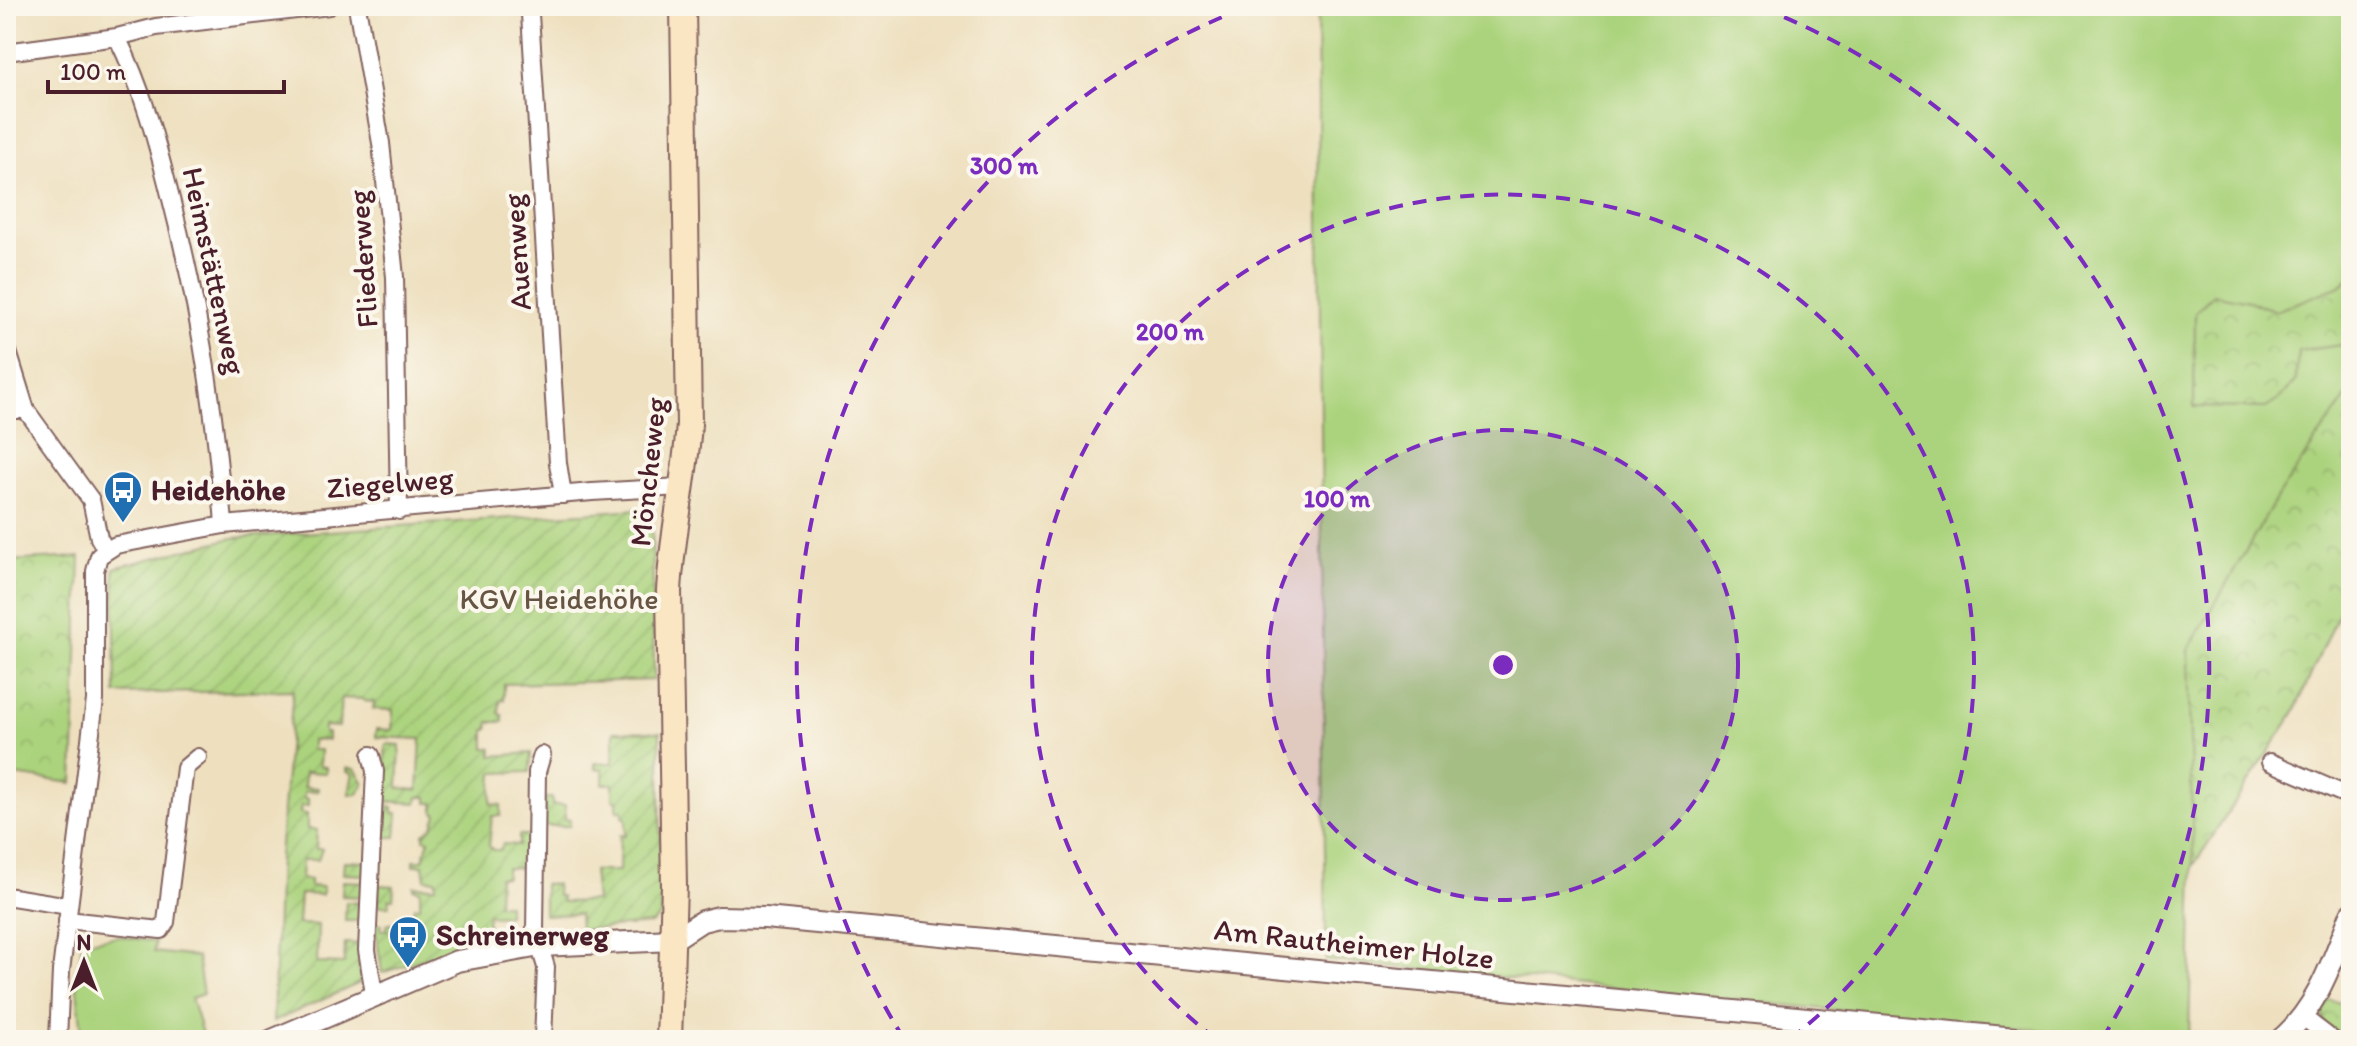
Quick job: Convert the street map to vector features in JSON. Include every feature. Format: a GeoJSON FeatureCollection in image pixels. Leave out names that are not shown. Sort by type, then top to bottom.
{"type":"FeatureCollection","features":[{"type":"Feature","properties":{"kind":"main road","name":"Möncheweg"},"geometry":{"type":"LineString","coordinates":[[669,1040],[674,886],[670,556],[689,424],[690,366],[683,6]]}},
{"type":"Feature","properties":{"kind":"street"},"geometry":{"type":"LineString","coordinates":[[6,52],[117,37],[156,27],[329,6]]}},
{"type":"Feature","properties":{"kind":"street","name":"Fliederweg"},"geometry":{"type":"LineString","coordinates":[[357,6],[381,143],[394,262],[399,511]]}},
{"type":"Feature","properties":{"kind":"street","name":"Auenweg"},"geometry":{"type":"LineString","coordinates":[[526,6],[530,14],[558,463],[563,495]]}},
{"type":"Feature","properties":{"kind":"street","name":"Heimstättenweg"},"geometry":{"type":"LineString","coordinates":[[117,37],[135,73],[148,111],[188,271],[210,378],[224,525]]}},
{"type":"Feature","properties":{"kind":"street"},"geometry":{"type":"LineString","coordinates":[[6,345],[26,410],[91,500],[99,538],[106,550],[99,556],[95,571],[95,700],[61,971],[58,1040]]}},
{"type":"Feature","properties":{"kind":"street"},"geometry":{"type":"LineString","coordinates":[[6,410],[26,410]]}},
{"type":"Feature","properties":{"kind":"street","name":"Ziegelweg"},"geometry":{"type":"LineString","coordinates":[[106,550],[137,540],[224,525],[681,487]]}},
{"type":"Feature","properties":{"kind":"street"},"geometry":{"type":"LineString","coordinates":[[371,755],[375,771],[367,950],[374,994]]}},
{"type":"Feature","properties":{"kind":"street"},"geometry":{"type":"LineString","coordinates":[[542,755],[537,772],[535,931],[546,967],[543,1040]]}},
{"type":"Feature","properties":{"kind":"street"},"geometry":{"type":"LineString","coordinates":[[6,896],[68,913],[161,930],[166,922],[185,768],[198,757]]}},
{"type":"Feature","properties":{"kind":"street"},"geometry":{"type":"LineString","coordinates":[[2270,762],[2351,797]]}},
{"type":"Feature","properties":{"kind":"street"},"geometry":{"type":"LineString","coordinates":[[2280,1040],[2303,1017],[2322,983],[2351,914]]}},
{"type":"Feature","properties":{"kind":"street","name":"Am Rautheimer Holze"},"geometry":{"type":"LineString","coordinates":[[673,940],[702,921],[719,917],[765,918],[2036,1040]]}},
{"type":"Feature","properties":{"kind":"street"},"geometry":{"type":"LineString","coordinates":[[272,1040],[374,994],[457,961],[487,953],[540,946],[673,940]]}},
{"type":"Feature","properties":{"kind":"street"},"geometry":{"type":"LineString","coordinates":[[2303,1017],[2333,1040]]}},
{"type":"Feature","properties":{"kind":"green space"},"geometry":{"type":"Polygon","coordinates":[[[1317,6],[2351,6],[2351,583],[2294,713],[2193,866],[2189,1040],[2139,1040],[1326,960],[1317,6]]]}},
{"type":"Feature","properties":{"kind":"green space"},"geometry":{"type":"Polygon","coordinates":[[[2351,277],[2351,351],[2349,344],[2298,351],[2296,380],[2266,408],[2194,407],[2195,313],[2213,294],[2249,301],[2276,311],[2340,286],[2351,277]]]}},
{"type":"Feature","properties":{"kind":"green space"},"geometry":{"type":"Polygon","coordinates":[[[2351,390],[2351,583],[2294,713],[2193,866],[2188,650],[2279,494],[2351,390]]]}},
{"type":"Feature","properties":{"kind":"green space","name":"KGV Heidehöhe"},"geometry":{"type":"Polygon","coordinates":[[[652,508],[654,680],[504,684],[504,700],[500,701],[499,713],[503,716],[503,722],[489,722],[488,730],[485,730],[485,748],[492,748],[492,756],[531,753],[530,772],[493,773],[491,804],[501,805],[501,816],[492,816],[489,846],[500,850],[503,844],[519,845],[519,835],[530,835],[529,886],[525,886],[525,868],[506,868],[506,877],[499,877],[498,904],[508,904],[508,915],[493,916],[488,913],[487,927],[501,931],[529,928],[529,935],[461,946],[382,973],[376,924],[382,924],[381,930],[387,930],[387,924],[392,924],[393,937],[411,938],[414,907],[420,907],[420,890],[414,889],[414,886],[436,887],[436,880],[425,879],[423,865],[414,865],[414,860],[423,860],[429,840],[424,839],[424,834],[433,827],[437,814],[434,803],[427,803],[427,797],[418,797],[417,803],[382,801],[386,744],[400,745],[398,788],[418,790],[421,739],[376,737],[377,729],[392,730],[393,710],[373,709],[374,702],[363,699],[341,698],[339,727],[324,726],[328,740],[312,740],[312,750],[320,750],[319,766],[326,767],[326,773],[305,772],[304,787],[318,788],[318,791],[304,792],[308,806],[301,806],[300,813],[307,814],[307,829],[317,830],[316,849],[322,849],[318,860],[302,860],[301,879],[310,880],[310,886],[322,887],[322,895],[300,894],[298,924],[318,925],[317,963],[344,964],[345,943],[360,944],[362,982],[273,1022],[279,858],[293,690],[116,694],[114,568],[232,538],[652,508]]]}},
{"type":"Feature","properties":{"kind":"green space"},"geometry":{"type":"Polygon","coordinates":[[[80,557],[73,783],[6,774],[6,561],[80,557]]]}},
{"type":"Feature","properties":{"kind":"green space"},"geometry":{"type":"Polygon","coordinates":[[[614,731],[660,732],[661,915],[651,924],[580,930],[579,914],[544,915],[544,884],[556,884],[557,896],[561,896],[562,902],[596,901],[593,871],[619,871],[620,835],[626,835],[626,818],[623,817],[623,810],[617,810],[617,800],[613,800],[613,784],[603,784],[603,769],[595,768],[595,763],[613,763],[614,731]]]}},
{"type":"Feature","properties":{"kind":"green space"},"geometry":{"type":"Polygon","coordinates":[[[347,768],[355,769],[364,783],[358,794],[349,794],[353,773],[347,772],[347,768]]]}},
{"type":"Feature","properties":{"kind":"green space"},"geometry":{"type":"Polygon","coordinates":[[[545,798],[552,798],[552,805],[565,805],[565,819],[570,820],[570,826],[544,826],[545,798]]]}},
{"type":"Feature","properties":{"kind":"green space"},"geometry":{"type":"Polygon","coordinates":[[[383,806],[393,807],[393,813],[398,813],[396,837],[381,837],[383,806]]]}},
{"type":"Feature","properties":{"kind":"green space"},"geometry":{"type":"Polygon","coordinates":[[[344,861],[366,862],[365,875],[343,874],[344,861]]]}},
{"type":"Feature","properties":{"kind":"green space"},"geometry":{"type":"Polygon","coordinates":[[[343,881],[365,882],[364,897],[342,896],[343,881]]]}},
{"type":"Feature","properties":{"kind":"green space"},"geometry":{"type":"Polygon","coordinates":[[[379,885],[394,886],[389,906],[378,906],[379,885]]]}},
{"type":"Feature","properties":{"kind":"green space"},"geometry":{"type":"Polygon","coordinates":[[[346,902],[360,903],[359,921],[345,921],[346,902]]]}},
{"type":"Feature","properties":{"kind":"green space"},"geometry":{"type":"Polygon","coordinates":[[[118,936],[155,942],[154,952],[197,957],[203,994],[191,998],[204,1040],[83,1040],[77,990],[82,942],[118,936]]]}},
{"type":"Feature","properties":{"kind":"green space"},"geometry":{"type":"Polygon","coordinates":[[[2329,1000],[2351,1005],[2351,1040],[2333,1035],[2324,1027],[2322,1013],[2329,1000]]]}},
{"type":"Feature","properties":{"kind":"place","name":"Heidehöhe"},"geometry":{"type":"Point","coordinates":[123,524]}},
{"type":"Feature","properties":{"kind":"place","name":"Schreinerweg"},"geometry":{"type":"Point","coordinates":[408,969]}}]}
